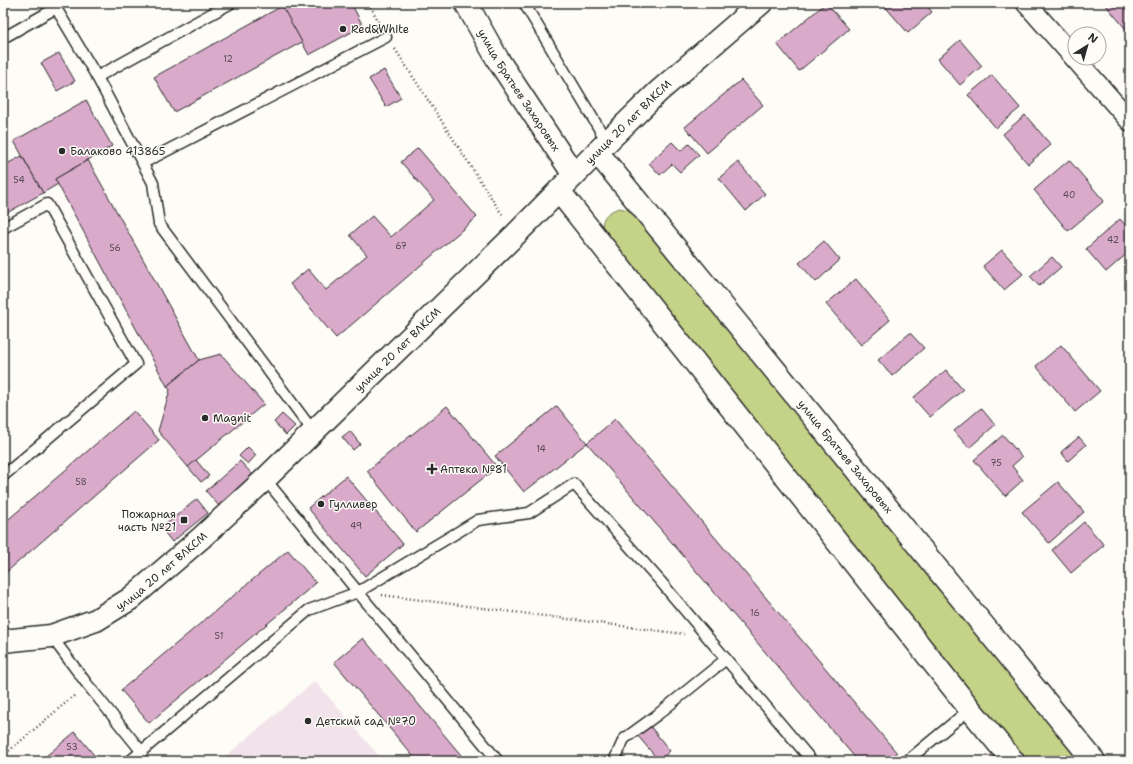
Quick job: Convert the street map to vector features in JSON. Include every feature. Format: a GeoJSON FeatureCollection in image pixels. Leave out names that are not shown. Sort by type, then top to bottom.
{"type":"FeatureCollection","features":[{"type":"Feature","properties":{"kind":"main road","name":"улица Братьев Захаровых"},"geometry":{"type":"LineString","coordinates":[[466,3],[498,60],[574,175]]}},
{"type":"Feature","properties":{"kind":"main road","name":"улица 20 лет ВЛКСМ"},"geometry":{"type":"LineString","coordinates":[[3,641],[51,636],[96,620],[130,599],[201,538],[265,479],[515,235],[658,92],[761,3]]}},
{"type":"Feature","properties":{"kind":"main road","name":"улица Братьев Захаровых"},"geometry":{"type":"LineString","coordinates":[[602,147],[1094,761]]}},
{"type":"Feature","properties":{"kind":"main road"},"geometry":{"type":"LineString","coordinates":[[559,191],[970,709],[1013,761]]}},
{"type":"Feature","properties":{"kind":"street"},"geometry":{"type":"LineString","coordinates":[[1026,3],[1130,121]]}},
{"type":"Feature","properties":{"kind":"lane"},"geometry":{"type":"LineString","coordinates":[[97,77],[231,3]]}},
{"type":"Feature","properties":{"kind":"lane"},"geometry":{"type":"LineString","coordinates":[[524,3],[602,147]]}},
{"type":"Feature","properties":{"kind":"lane"},"geometry":{"type":"LineString","coordinates":[[3,38],[56,8],[97,77],[153,182],[159,224],[313,431]]}},
{"type":"Feature","properties":{"kind":"lane"},"geometry":{"type":"LineString","coordinates":[[143,163],[386,37]]}},
{"type":"Feature","properties":{"kind":"lane"},"geometry":{"type":"LineString","coordinates":[[3,228],[47,204],[136,364],[3,476]]}},
{"type":"Feature","properties":{"kind":"lane"},"geometry":{"type":"LineString","coordinates":[[265,479],[498,761]]}},
{"type":"Feature","properties":{"kind":"lane"},"geometry":{"type":"LineString","coordinates":[[130,761],[309,610],[358,592],[478,520],[529,513],[574,484],[661,582],[812,761]]}},
{"type":"Feature","properties":{"kind":"lane"},"geometry":{"type":"LineString","coordinates":[[51,636],[87,684],[142,752]]}},
{"type":"Feature","properties":{"kind":"lane"},"geometry":{"type":"LineString","coordinates":[[614,761],[624,739],[726,659]]}},
{"type":"Feature","properties":{"kind":"lane"},"geometry":{"type":"LineString","coordinates":[[907,761],[970,709]]}},
{"type":"Feature","properties":{"kind":"path"},"geometry":{"type":"LineString","coordinates":[[369,3],[386,37],[515,235]]}},
{"type":"Feature","properties":{"kind":"path"},"geometry":{"type":"LineString","coordinates":[[358,592],[709,638]]}},
{"type":"Feature","properties":{"kind":"path"},"geometry":{"type":"LineString","coordinates":[[3,756],[87,684]]}},
{"type":"Feature","properties":{"kind":"shaded area","name":"Детский сад №70"},"geometry":{"type":"Polygon","coordinates":[[[315,681],[383,761],[220,761],[315,681]]]}},
{"type":"Feature","properties":{"kind":"green space"},"geometry":{"type":"Polygon","coordinates":[[[619,208],[628,210],[634,215],[1079,761],[1025,761],[606,238],[603,227],[604,219],[613,210],[619,208]]]}},
{"type":"Feature","properties":{"kind":"building"},"geometry":{"type":"Polygon","coordinates":[[[280,3],[351,3],[363,26],[309,55],[280,3]]]}},
{"type":"Feature","properties":{"kind":"building"},"geometry":{"type":"Polygon","coordinates":[[[826,3],[849,29],[799,71],[777,44],[826,3]]]}},
{"type":"Feature","properties":{"kind":"building"},"geometry":{"type":"Polygon","coordinates":[[[882,3],[925,3],[932,12],[908,33],[882,3]]]}},
{"type":"Feature","properties":{"kind":"building"},"geometry":{"type":"Polygon","coordinates":[[[1104,3],[1130,3],[1130,34],[1104,3]]]}},
{"type":"Feature","properties":{"kind":"building"},"geometry":{"type":"Polygon","coordinates":[[[282,6],[302,42],[174,112],[154,77],[282,6]]]}},
{"type":"Feature","properties":{"kind":"building"},"geometry":{"type":"Polygon","coordinates":[[[960,40],[982,66],[960,85],[938,59],[960,40]]]}},
{"type":"Feature","properties":{"kind":"building"},"geometry":{"type":"Polygon","coordinates":[[[59,53],[75,81],[57,91],[41,63],[59,53]]]}},
{"type":"Feature","properties":{"kind":"building"},"geometry":{"type":"Polygon","coordinates":[[[384,70],[401,98],[386,107],[369,79],[384,70]]]}},
{"type":"Feature","properties":{"kind":"building"},"geometry":{"type":"Polygon","coordinates":[[[992,75],[1020,108],[996,128],[968,95],[992,75]]]}},
{"type":"Feature","properties":{"kind":"building"},"geometry":{"type":"Polygon","coordinates":[[[741,80],[763,105],[707,153],[685,127],[741,80]]]}},
{"type":"Feature","properties":{"kind":"building","name":"Балаково 413865"},"geometry":{"type":"Polygon","coordinates":[[[86,100],[112,146],[55,179],[58,184],[43,193],[14,141],[86,100]]]}},
{"type":"Feature","properties":{"kind":"building"},"geometry":{"type":"Polygon","coordinates":[[[1025,115],[1051,145],[1028,164],[1003,134],[1025,115]]]}},
{"type":"Feature","properties":{"kind":"building"},"geometry":{"type":"Polygon","coordinates":[[[672,142],[681,151],[689,144],[699,155],[680,172],[672,164],[660,175],[649,163],[672,142]]]}},
{"type":"Feature","properties":{"kind":"building"},"geometry":{"type":"Polygon","coordinates":[[[418,148],[477,217],[336,338],[290,284],[308,269],[326,290],[367,255],[350,235],[372,216],[391,237],[434,200],[401,162],[418,148]]]}},
{"type":"Feature","properties":{"kind":"building"},"geometry":{"type":"Polygon","coordinates":[[[22,156],[43,193],[3,215],[3,166],[22,156]]]}},
{"type":"Feature","properties":{"kind":"building"},"geometry":{"type":"Polygon","coordinates":[[[88,160],[199,360],[167,386],[55,179],[88,160]]]}},
{"type":"Feature","properties":{"kind":"building"},"geometry":{"type":"Polygon","coordinates":[[[1069,160],[1104,201],[1068,231],[1034,190],[1069,160]]]}},
{"type":"Feature","properties":{"kind":"building"},"geometry":{"type":"Polygon","coordinates":[[[738,162],[765,194],[746,211],[719,178],[738,162]]]}},
{"type":"Feature","properties":{"kind":"building"},"geometry":{"type":"Polygon","coordinates":[[[1120,219],[1130,230],[1130,251],[1106,272],[1086,249],[1120,219]]]}},
{"type":"Feature","properties":{"kind":"building"},"geometry":{"type":"Polygon","coordinates":[[[824,241],[840,260],[816,282],[799,263],[824,241]]]}},
{"type":"Feature","properties":{"kind":"building"},"geometry":{"type":"Polygon","coordinates":[[[1002,250],[1023,274],[1004,290],[983,266],[1002,250]]]}},
{"type":"Feature","properties":{"kind":"building"},"geometry":{"type":"Polygon","coordinates":[[[1052,257],[1061,267],[1039,286],[1030,276],[1052,257]]]}},
{"type":"Feature","properties":{"kind":"building"},"geometry":{"type":"Polygon","coordinates":[[[856,279],[890,320],[861,345],[826,304],[856,279]]]}},
{"type":"Feature","properties":{"kind":"building"},"geometry":{"type":"Polygon","coordinates":[[[910,333],[924,348],[892,376],[878,360],[910,333]]]}},
{"type":"Feature","properties":{"kind":"building"},"geometry":{"type":"Polygon","coordinates":[[[1061,345],[1100,391],[1075,412],[1036,366],[1061,345]]]}},
{"type":"Feature","properties":{"kind":"building","name":"Magnit"},"geometry":{"type":"Polygon","coordinates":[[[221,354],[264,404],[188,467],[158,431],[170,390],[167,386],[199,360],[221,354]]]}},
{"type":"Feature","properties":{"kind":"building"},"geometry":{"type":"Polygon","coordinates":[[[946,370],[963,390],[930,417],[913,398],[946,370]]]}},
{"type":"Feature","properties":{"kind":"building","name":"Аптека №81"},"geometry":{"type":"Polygon","coordinates":[[[447,406],[497,467],[416,532],[367,471],[447,406]]]}},
{"type":"Feature","properties":{"kind":"building"},"geometry":{"type":"Polygon","coordinates":[[[557,406],[587,443],[524,492],[495,456],[557,406]]]}},
{"type":"Feature","properties":{"kind":"building"},"geometry":{"type":"Polygon","coordinates":[[[981,408],[995,425],[969,448],[954,431],[981,408]]]}},
{"type":"Feature","properties":{"kind":"building"},"geometry":{"type":"Polygon","coordinates":[[[134,411],[159,440],[3,575],[3,524],[134,411]]]}},
{"type":"Feature","properties":{"kind":"building"},"geometry":{"type":"Polygon","coordinates":[[[282,414],[295,426],[286,435],[274,422],[282,414]]]}},
{"type":"Feature","properties":{"kind":"building"},"geometry":{"type":"Polygon","coordinates":[[[615,419],[897,753],[887,761],[858,761],[587,443],[615,419]]]}},
{"type":"Feature","properties":{"kind":"building"},"geometry":{"type":"Polygon","coordinates":[[[350,431],[360,444],[353,450],[342,437],[350,431]]]}},
{"type":"Feature","properties":{"kind":"building"},"geometry":{"type":"Polygon","coordinates":[[[1003,435],[1022,457],[1012,466],[1023,480],[1005,496],[974,460],[1003,435]]]}},
{"type":"Feature","properties":{"kind":"building"},"geometry":{"type":"Polygon","coordinates":[[[1079,437],[1086,445],[1068,461],[1061,452],[1079,437]]]}},
{"type":"Feature","properties":{"kind":"building"},"geometry":{"type":"Polygon","coordinates":[[[248,447],[256,455],[248,464],[239,456],[248,447]]]}},
{"type":"Feature","properties":{"kind":"building"},"geometry":{"type":"Polygon","coordinates":[[[196,460],[209,476],[201,482],[188,467],[196,460]]]}},
{"type":"Feature","properties":{"kind":"building"},"geometry":{"type":"Polygon","coordinates":[[[240,461],[253,475],[219,506],[206,491],[240,461]]]}},
{"type":"Feature","properties":{"kind":"building"},"geometry":{"type":"Polygon","coordinates":[[[346,476],[403,544],[365,576],[308,508],[346,476]]]}},
{"type":"Feature","properties":{"kind":"building"},"geometry":{"type":"Polygon","coordinates":[[[1058,482],[1084,512],[1049,543],[1022,512],[1058,482]]]}},
{"type":"Feature","properties":{"kind":"building"},"geometry":{"type":"Polygon","coordinates":[[[197,499],[208,513],[172,542],[161,528],[197,499]]]}},
{"type":"Feature","properties":{"kind":"building"},"geometry":{"type":"Polygon","coordinates":[[[1084,522],[1104,545],[1071,573],[1052,550],[1084,522]]]}},
{"type":"Feature","properties":{"kind":"building"},"geometry":{"type":"Polygon","coordinates":[[[288,550],[316,583],[149,723],[121,690],[288,550]]]}},
{"type":"Feature","properties":{"kind":"building"},"geometry":{"type":"Polygon","coordinates":[[[363,638],[466,761],[417,761],[334,662],[363,638]]]}},
{"type":"Feature","properties":{"kind":"building"},"geometry":{"type":"Polygon","coordinates":[[[650,726],[670,751],[659,761],[638,736],[650,726]]]}},
{"type":"Feature","properties":{"kind":"building"},"geometry":{"type":"Polygon","coordinates":[[[75,732],[99,761],[40,761],[75,732]]]}},
{"type":"Feature","properties":{"kind":"place","name":"Red&White"},"geometry":{"type":"Point","coordinates":[343,29]}},
{"type":"Feature","properties":{"kind":"place","name":"Балаково 413865"},"geometry":{"type":"Point","coordinates":[62,151]}},
{"type":"Feature","properties":{"kind":"place","name":"Magnit"},"geometry":{"type":"Point","coordinates":[205,418]}},
{"type":"Feature","properties":{"kind":"place","name":"Аптека №81"},"geometry":{"type":"Point","coordinates":[432,469]}},
{"type":"Feature","properties":{"kind":"place","name":"Гулливер"},"geometry":{"type":"Point","coordinates":[321,504]}},
{"type":"Feature","properties":{"kind":"place","name":"Пожарная часть №21"},"geometry":{"type":"Point","coordinates":[184,520]}},
{"type":"Feature","properties":{"kind":"place","name":"Детский сад №70"},"geometry":{"type":"Point","coordinates":[308,721]}}]}
